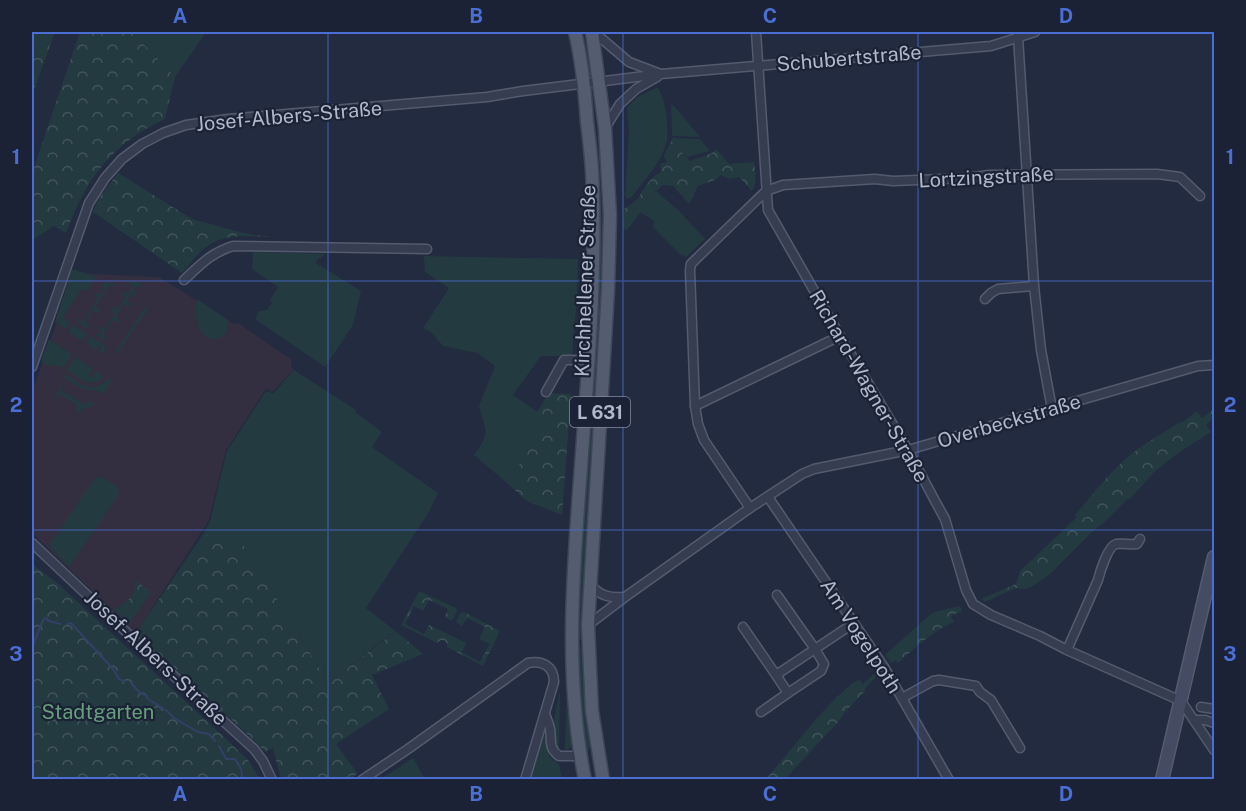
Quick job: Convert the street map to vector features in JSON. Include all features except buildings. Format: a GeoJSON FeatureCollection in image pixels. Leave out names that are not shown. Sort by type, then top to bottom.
{"type":"FeatureCollection","features":[{"type":"Feature","properties":{"kind":"main road","name":"Kirchhellener Straße"},"geometry":{"type":"LineString","coordinates":[[575,32],[584,84],[592,170],[593,229],[588,360],[571,644],[581,756]]}},
{"type":"Feature","properties":{"kind":"main road","name":"Kirchhellener Straße"},"geometry":{"type":"LineString","coordinates":[[588,625],[608,290],[610,215],[605,128],[593,32]]}},
{"type":"Feature","properties":{"kind":"main road"},"geometry":{"type":"LineString","coordinates":[[1162,780],[1210,595],[1215,557]]}},
{"type":"Feature","properties":{"kind":"main road","name":"L 631"},"geometry":{"type":"LineString","coordinates":[[588,625],[592,711],[603,780]]}},
{"type":"Feature","properties":{"kind":"main road","name":"L 631"},"geometry":{"type":"LineString","coordinates":[[581,756],[585,780]]}},
{"type":"Feature","properties":{"kind":"street","name":"Schubertstraße"},"geometry":{"type":"LineString","coordinates":[[593,32],[629,62],[661,74]]}},
{"type":"Feature","properties":{"kind":"street","name":"Richard-Wagner-Straße"},"geometry":{"type":"LineString","coordinates":[[756,32],[768,210],[908,450],[945,519],[966,590],[973,604],[991,615],[1181,701]]}},
{"type":"Feature","properties":{"kind":"street","name":"Schubertstraße"},"geometry":{"type":"LineString","coordinates":[[600,82],[661,74],[991,46],[1035,32]]}},
{"type":"Feature","properties":{"kind":"street"},"geometry":{"type":"LineString","coordinates":[[1018,37],[1034,286],[1041,350],[1053,409]]}},
{"type":"Feature","properties":{"kind":"street","name":"Schubertstraße"},"geometry":{"type":"LineString","coordinates":[[605,128],[620,104],[636,89],[661,74]]}},
{"type":"Feature","properties":{"kind":"street"},"geometry":{"type":"LineString","coordinates":[[584,84],[600,82]]}},
{"type":"Feature","properties":{"kind":"street","name":"Josef-Albers-Straße"},"geometry":{"type":"LineString","coordinates":[[32,367],[89,203],[105,178],[122,159],[142,144],[186,125],[228,119],[486,97],[584,84]]}},
{"type":"Feature","properties":{"kind":"street","name":"Lortzingstraße"},"geometry":{"type":"LineString","coordinates":[[766,191],[783,185],[851,180],[916,180],[1027,174],[1157,174],[1180,177],[1200,196]]}},
{"type":"Feature","properties":{"kind":"street"},"geometry":{"type":"LineString","coordinates":[[750,508],[705,440],[698,424],[695,406],[690,270],[692,264],[766,191]]}},
{"type":"Feature","properties":{"kind":"street"},"geometry":{"type":"LineString","coordinates":[[184,280],[209,257],[233,246],[427,249]]}},
{"type":"Feature","properties":{"kind":"street"},"geometry":{"type":"LineString","coordinates":[[985,299],[991,292],[998,289],[1034,286]]}},
{"type":"Feature","properties":{"kind":"street"},"geometry":{"type":"LineString","coordinates":[[695,406],[840,336]]}},
{"type":"Feature","properties":{"kind":"street","name":"Kirchhellener Straße"},"geometry":{"type":"LineString","coordinates":[[546,392],[564,360],[588,360]]}},
{"type":"Feature","properties":{"kind":"street","name":"Overbeckstraße"},"geometry":{"type":"LineString","coordinates":[[588,625],[750,508],[802,474],[814,469],[908,450],[1198,366],[1215,365]]}},
{"type":"Feature","properties":{"kind":"street","name":"Am Vogelpoth"},"geometry":{"type":"LineString","coordinates":[[768,496],[884,667],[949,780]]}},
{"type":"Feature","properties":{"kind":"street"},"geometry":{"type":"LineString","coordinates":[[1067,650],[1111,547],[1117,544],[1137,544],[1140,539]]}},
{"type":"Feature","properties":{"kind":"street","name":"Josef-Albers-Straße"},"geometry":{"type":"LineString","coordinates":[[32,543],[254,749],[263,760],[272,780]]}},
{"type":"Feature","properties":{"kind":"street"},"geometry":{"type":"LineString","coordinates":[[590,584],[595,590],[610,598],[625,597]]}},
{"type":"Feature","properties":{"kind":"street"},"geometry":{"type":"LineString","coordinates":[[761,712],[823,669],[823,661],[777,595]]}},
{"type":"Feature","properties":{"kind":"street"},"geometry":{"type":"LineString","coordinates":[[776,675],[854,623]]}},
{"type":"Feature","properties":{"kind":"street"},"geometry":{"type":"LineString","coordinates":[[743,627],[788,693]]}},
{"type":"Feature","properties":{"kind":"street"},"geometry":{"type":"LineString","coordinates":[[362,780],[528,663],[538,662],[547,665],[554,675],[554,682],[525,780]]}},
{"type":"Feature","properties":{"kind":"street"},"geometry":{"type":"LineString","coordinates":[[902,698],[939,680],[976,686],[991,700],[1020,748]]}},
{"type":"Feature","properties":{"kind":"street"},"geometry":{"type":"LineString","coordinates":[[1181,701],[1215,750]]}},
{"type":"Feature","properties":{"kind":"street"},"geometry":{"type":"LineString","coordinates":[[1201,706],[1215,709]]}},
{"type":"Feature","properties":{"kind":"street"},"geometry":{"type":"LineString","coordinates":[[545,714],[553,750],[560,756],[581,756]]}},
{"type":"Feature","properties":{"kind":"street"},"geometry":{"type":"LineString","coordinates":[[1194,720],[1215,723]]}},
{"type":"Feature","properties":{"kind":"shaded area"},"geometry":{"type":"Polygon","coordinates":[[[74,273],[159,277],[234,324],[238,323],[291,359],[291,368],[294,370],[272,392],[266,389],[226,450],[209,520],[136,633],[32,533],[32,392],[74,273]]]}},
{"type":"Feature","properties":{"kind":"green space"},"geometry":{"type":"Polygon","coordinates":[[[32,32],[44,32],[32,64],[32,32]]]}},
{"type":"Feature","properties":{"kind":"green space"},"geometry":{"type":"Polygon","coordinates":[[[44,32],[55,32],[32,95],[32,64],[44,32]]]}},
{"type":"Feature","properties":{"kind":"green space"},"geometry":{"type":"Polygon","coordinates":[[[80,32],[132,32],[175,77],[165,119],[129,140],[103,165],[83,196],[66,233],[54,226],[32,240],[32,173],[80,32]]]}},
{"type":"Feature","properties":{"kind":"green space"},"geometry":{"type":"Polygon","coordinates":[[[132,32],[206,32],[175,77],[132,32]]]}},
{"type":"Feature","properties":{"kind":"green space"},"geometry":{"type":"Polygon","coordinates":[[[656,88],[663,100],[667,120],[665,148],[653,170],[632,197],[627,199],[625,195],[629,131],[627,108],[637,97],[656,88]]]}},
{"type":"Feature","properties":{"kind":"green space"},"geometry":{"type":"Polygon","coordinates":[[[591,98],[599,164],[604,254],[583,640],[577,640],[577,608],[599,274],[598,202],[591,98]]]}},
{"type":"Feature","properties":{"kind":"green space"},"geometry":{"type":"Polygon","coordinates":[[[671,104],[673,105],[700,137],[672,136],[671,104]]]}},
{"type":"Feature","properties":{"kind":"green space"},"geometry":{"type":"Polygon","coordinates":[[[672,138],[700,139],[710,151],[687,157],[671,141],[672,138]]]}},
{"type":"Feature","properties":{"kind":"green space"},"geometry":{"type":"Polygon","coordinates":[[[671,141],[690,161],[712,153],[716,149],[729,164],[754,162],[756,177],[754,188],[752,191],[739,177],[730,179],[721,175],[715,180],[698,186],[689,204],[673,186],[663,185],[627,230],[623,228],[624,209],[637,199],[652,179],[661,172],[660,164],[667,162],[664,156],[671,141]]]}},
{"type":"Feature","properties":{"kind":"green space"},"geometry":{"type":"Polygon","coordinates":[[[118,173],[192,219],[243,233],[270,237],[238,236],[216,241],[202,251],[182,273],[93,212],[99,198],[118,173]]]}},
{"type":"Feature","properties":{"kind":"green space"},"geometry":{"type":"Polygon","coordinates":[[[656,191],[679,211],[705,239],[686,257],[682,256],[653,227],[654,221],[640,212],[656,191]]]}},
{"type":"Feature","properties":{"kind":"green space"},"geometry":{"type":"Polygon","coordinates":[[[253,252],[326,254],[316,263],[361,291],[353,325],[325,367],[255,319],[259,311],[267,310],[278,287],[252,269],[253,252]]]}},
{"type":"Feature","properties":{"kind":"green space"},"geometry":{"type":"Polygon","coordinates":[[[424,256],[578,259],[572,356],[541,356],[513,395],[549,420],[507,483],[474,455],[486,431],[479,406],[495,366],[477,353],[443,346],[432,333],[423,328],[449,288],[425,272],[424,256]]]}},
{"type":"Feature","properties":{"kind":"green space"},"geometry":{"type":"Polygon","coordinates":[[[72,270],[96,277],[86,291],[81,289],[63,318],[70,323],[66,329],[55,322],[72,270]]]}},
{"type":"Feature","properties":{"kind":"green space"},"geometry":{"type":"Polygon","coordinates":[[[130,282],[141,283],[141,288],[136,286],[133,290],[136,296],[131,294],[126,301],[131,304],[129,307],[124,304],[115,317],[120,320],[119,323],[113,320],[103,335],[108,339],[104,340],[96,335],[97,332],[101,334],[103,332],[98,328],[99,326],[105,329],[115,313],[110,310],[112,307],[117,310],[126,297],[121,294],[123,292],[128,294],[133,287],[129,284],[130,282]]]}},
{"type":"Feature","properties":{"kind":"green space"},"geometry":{"type":"Polygon","coordinates":[[[101,283],[113,283],[116,287],[111,284],[95,307],[101,310],[99,313],[93,310],[85,323],[90,327],[86,328],[77,320],[83,322],[98,298],[94,295],[95,292],[100,295],[105,288],[101,283]]]}},
{"type":"Feature","properties":{"kind":"green space"},"geometry":{"type":"Polygon","coordinates":[[[197,299],[228,320],[227,331],[221,338],[213,339],[202,333],[197,321],[197,299]]]}},
{"type":"Feature","properties":{"kind":"green space"},"geometry":{"type":"Polygon","coordinates":[[[145,307],[148,309],[117,354],[115,353],[145,307]]]}},
{"type":"Feature","properties":{"kind":"green space"},"geometry":{"type":"Polygon","coordinates":[[[73,325],[87,334],[82,341],[68,332],[73,325]]]}},
{"type":"Feature","properties":{"kind":"green space"},"geometry":{"type":"Polygon","coordinates":[[[91,336],[107,347],[102,354],[99,352],[102,347],[100,345],[96,350],[86,343],[91,336]]]}},
{"type":"Feature","properties":{"kind":"green space"},"geometry":{"type":"Polygon","coordinates":[[[49,339],[72,355],[63,368],[53,365],[45,366],[41,361],[49,339]]]}},
{"type":"Feature","properties":{"kind":"green space"},"geometry":{"type":"Polygon","coordinates":[[[76,357],[93,369],[88,376],[91,377],[97,371],[104,377],[99,381],[89,382],[76,377],[67,370],[76,357]]]}},
{"type":"Feature","properties":{"kind":"green space"},"geometry":{"type":"Polygon","coordinates":[[[294,370],[356,410],[355,412],[382,432],[372,447],[438,493],[427,515],[366,608],[398,633],[391,634],[328,683],[260,570],[204,533],[210,521],[227,451],[266,391],[273,394],[294,370]]]}},
{"type":"Feature","properties":{"kind":"green space"},"geometry":{"type":"Polygon","coordinates":[[[64,374],[91,387],[102,384],[108,379],[111,381],[103,394],[82,389],[63,377],[64,374]]]}},
{"type":"Feature","properties":{"kind":"green space"},"geometry":{"type":"Polygon","coordinates":[[[64,385],[61,390],[85,405],[90,401],[95,405],[81,410],[82,412],[75,412],[78,406],[60,394],[56,399],[54,398],[64,385]]]}},
{"type":"Feature","properties":{"kind":"green space"},"geometry":{"type":"Polygon","coordinates":[[[549,393],[571,394],[562,515],[527,501],[507,483],[548,420],[537,412],[549,393]]]}},
{"type":"Feature","properties":{"kind":"green space"},"geometry":{"type":"Polygon","coordinates":[[[1214,409],[1214,417],[1206,425],[1211,432],[1178,453],[1153,473],[1130,499],[1127,499],[1050,574],[1031,587],[1016,588],[985,602],[981,599],[1016,584],[1020,571],[1076,518],[1075,515],[1094,492],[1129,456],[1197,411],[1202,418],[1214,409]]]}},
{"type":"Feature","properties":{"kind":"green space"},"geometry":{"type":"Polygon","coordinates":[[[98,477],[104,478],[117,487],[119,494],[69,567],[49,546],[92,482],[98,477]]]}},
{"type":"Feature","properties":{"kind":"green space"},"geometry":{"type":"Polygon","coordinates":[[[204,533],[223,545],[232,547],[241,542],[328,683],[392,634],[398,633],[423,654],[372,675],[389,709],[336,744],[358,774],[349,779],[281,779],[273,748],[265,752],[136,633],[204,533]]]}},
{"type":"Feature","properties":{"kind":"green space","name":"Stadtgarten"},"geometry":{"type":"Polygon","coordinates":[[[32,564],[56,582],[223,736],[248,760],[260,779],[241,779],[241,776],[233,780],[32,779],[32,564]]]}},
{"type":"Feature","properties":{"kind":"green space"},"geometry":{"type":"Polygon","coordinates":[[[135,580],[151,592],[129,624],[114,609],[133,594],[135,580]]]}},
{"type":"Feature","properties":{"kind":"green space"},"geometry":{"type":"Polygon","coordinates":[[[419,591],[456,608],[457,611],[452,621],[445,617],[448,609],[429,600],[423,611],[414,606],[405,624],[424,634],[429,625],[466,643],[462,652],[480,662],[490,644],[479,639],[485,627],[467,618],[462,626],[456,622],[461,612],[500,631],[483,666],[447,647],[445,641],[441,640],[437,643],[401,625],[419,591]]]}},
{"type":"Feature","properties":{"kind":"green space"},"geometry":{"type":"Polygon","coordinates":[[[960,606],[962,611],[951,616],[954,622],[932,635],[898,663],[895,660],[891,663],[885,655],[931,614],[960,606]]]}},
{"type":"Feature","properties":{"kind":"green space"},"geometry":{"type":"Polygon","coordinates":[[[577,647],[583,647],[585,694],[591,744],[587,755],[589,770],[580,712],[577,647]]]}},
{"type":"Feature","properties":{"kind":"green space"},"geometry":{"type":"Polygon","coordinates":[[[877,671],[879,674],[865,691],[785,779],[766,779],[837,697],[856,681],[860,680],[863,684],[877,671]]]}},
{"type":"Feature","properties":{"kind":"green space"},"geometry":{"type":"Polygon","coordinates":[[[560,691],[559,750],[554,728],[560,691]]]}},
{"type":"Feature","properties":{"kind":"green space"},"geometry":{"type":"Polygon","coordinates":[[[566,703],[572,743],[571,747],[565,751],[566,703]]]}},
{"type":"Feature","properties":{"kind":"green space"},"geometry":{"type":"Polygon","coordinates":[[[544,734],[550,757],[559,764],[562,779],[530,780],[544,734]]]}},
{"type":"Feature","properties":{"kind":"green space"},"geometry":{"type":"Polygon","coordinates":[[[413,758],[425,779],[381,779],[413,758]]]}},
{"type":"Feature","properties":{"kind":"waterway"},"geometry":{"type":"LineString","coordinates":[[32,647],[43,620],[46,618],[60,624]]}},
{"type":"Feature","properties":{"kind":"waterway"},"geometry":{"type":"LineString","coordinates":[[67,624],[71,623],[113,669],[119,679],[124,681]]}},
{"type":"Feature","properties":{"kind":"waterway"},"geometry":{"type":"LineString","coordinates":[[131,683],[140,693],[146,695],[148,699],[174,718],[198,732],[209,734],[215,741]]}},
{"type":"Feature","properties":{"kind":"waterway"},"geometry":{"type":"LineString","coordinates":[[219,746],[226,759],[235,759],[239,765],[242,776],[238,780]]}}]}
